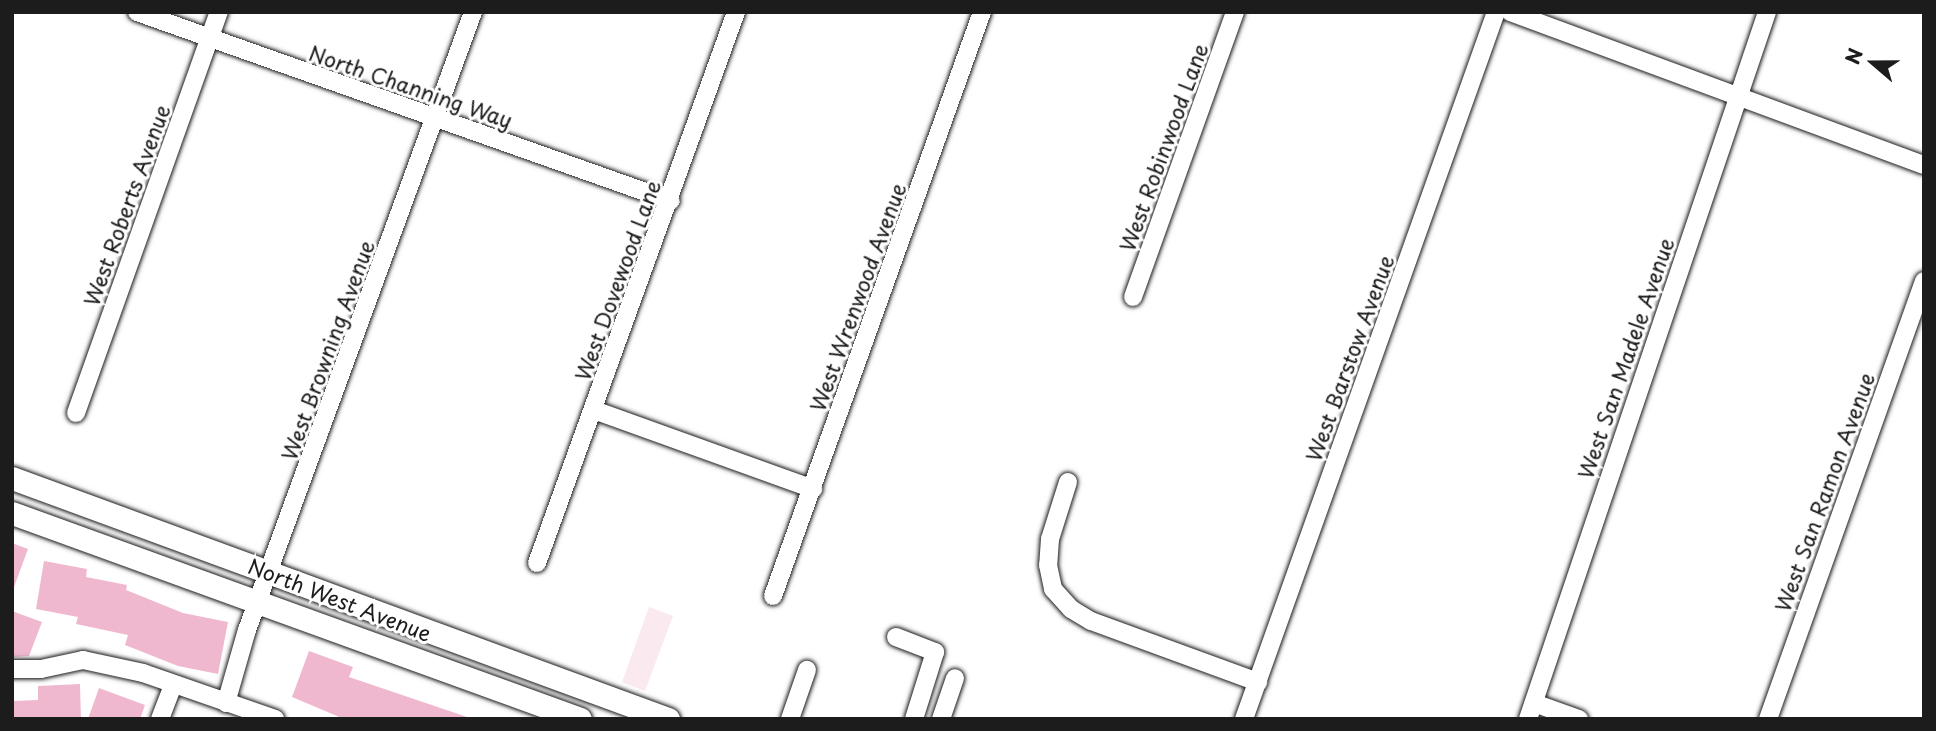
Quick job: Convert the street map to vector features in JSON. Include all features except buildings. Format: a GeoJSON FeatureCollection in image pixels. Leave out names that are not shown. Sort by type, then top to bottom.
{"type":"FeatureCollection","features":[{"type":"Feature","properties":{"kind":"main road","name":"North West Avenue"},"geometry":{"type":"LineString","coordinates":[[19,482],[668,719]]}},
{"type":"Feature","properties":{"kind":"main road","name":"North West Avenue"},"geometry":{"type":"LineString","coordinates":[[12,513],[580,719]]}},
{"type":"Feature","properties":{"kind":"street","name":"North Channing Way"},"geometry":{"type":"LineString","coordinates":[[137,12],[671,201]]}},
{"type":"Feature","properties":{"kind":"street","name":"West Roberts Avenue"},"geometry":{"type":"LineString","coordinates":[[76,413],[219,12]]}},
{"type":"Feature","properties":{"kind":"street","name":"West Browning Avenue"},"geometry":{"type":"LineString","coordinates":[[226,703],[258,602],[473,12]]}},
{"type":"Feature","properties":{"kind":"street","name":"West Dovewood Lane"},"geometry":{"type":"LineString","coordinates":[[537,563],[671,201],[736,12]]}},
{"type":"Feature","properties":{"kind":"street","name":"West Wrenwood Avenue"},"geometry":{"type":"LineString","coordinates":[[773,596],[982,12]]}},
{"type":"Feature","properties":{"kind":"street","name":"West Robinwood Lane"},"geometry":{"type":"LineString","coordinates":[[1133,297],[1235,12]]}},
{"type":"Feature","properties":{"kind":"street","name":"West Barstow Avenue"},"geometry":{"type":"LineString","coordinates":[[1244,719],[1496,12]]}},
{"type":"Feature","properties":{"kind":"street"},"geometry":{"type":"LineString","coordinates":[[1510,12],[1924,164]]}},
{"type":"Feature","properties":{"kind":"street","name":"West San Madele Avenue"},"geometry":{"type":"LineString","coordinates":[[1531,711],[1768,12]]}},
{"type":"Feature","properties":{"kind":"street","name":"West San Ramon Avenue"},"geometry":{"type":"LineString","coordinates":[[1768,719],[1924,281]]}},
{"type":"Feature","properties":{"kind":"street"},"geometry":{"type":"LineString","coordinates":[[594,410],[813,489]]}},
{"type":"Feature","properties":{"kind":"street"},"geometry":{"type":"LineString","coordinates":[[1068,482],[1050,539],[1048,565],[1053,589],[1071,608],[1091,621],[1258,682]]}},
{"type":"Feature","properties":{"kind":"street"},"geometry":{"type":"LineString","coordinates":[[896,638],[935,652],[914,719]]}},
{"type":"Feature","properties":{"kind":"street"},"geometry":{"type":"LineString","coordinates":[[12,669],[41,669],[83,660],[173,685],[275,719]]}},
{"type":"Feature","properties":{"kind":"street"},"geometry":{"type":"LineString","coordinates":[[790,719],[807,670]]}},
{"type":"Feature","properties":{"kind":"street"},"geometry":{"type":"LineString","coordinates":[[941,719],[956,678]]}},
{"type":"Feature","properties":{"kind":"street"},"geometry":{"type":"LineString","coordinates":[[160,719],[173,685]]}},
{"type":"Feature","properties":{"kind":"street"},"geometry":{"type":"LineString","coordinates":[[1531,711],[1579,719]]}},
{"type":"Feature","properties":{"kind":"shaded area"},"geometry":{"type":"Polygon","coordinates":[[[649,607],[673,616],[645,691],[622,682],[649,607]]]}}]}
